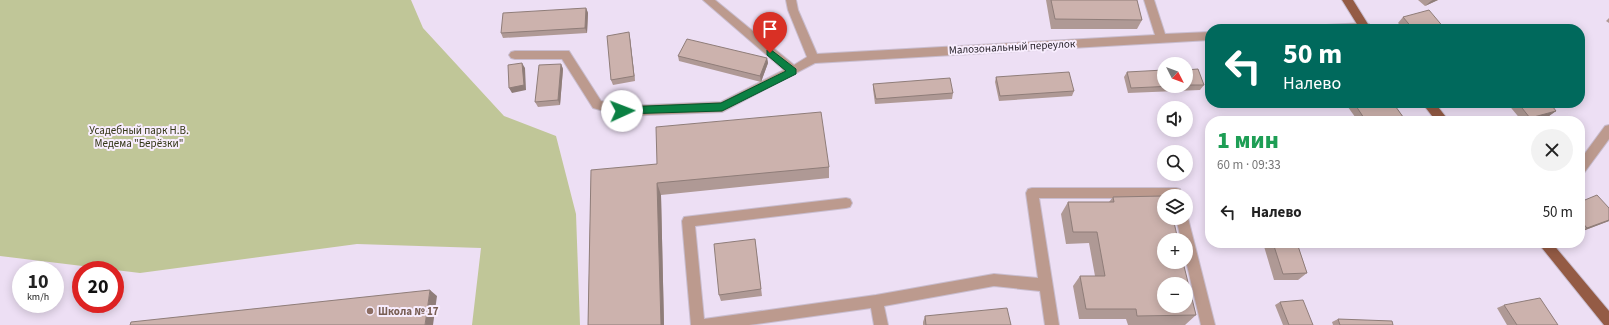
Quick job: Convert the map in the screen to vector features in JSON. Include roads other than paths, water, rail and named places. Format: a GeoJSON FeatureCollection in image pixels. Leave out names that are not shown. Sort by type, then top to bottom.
{"type":"FeatureCollection","features":[{"type":"Feature","properties":{"kind":"main road"},"geometry":{"type":"LineString","coordinates":[[1347,0],[1362,24]]}},
{"type":"Feature","properties":{"kind":"main road"},"geometry":{"type":"LineString","coordinates":[[1432,108],[1439,116]]}},
{"type":"Feature","properties":{"kind":"main road"},"geometry":{"type":"LineString","coordinates":[[1548,248],[1609,321]]}},
{"type":"Feature","properties":{"kind":"street"},"geometry":{"type":"LineString","coordinates":[[708,0],[793,72]]}},
{"type":"Feature","properties":{"kind":"street"},"geometry":{"type":"LineString","coordinates":[[515,55],[565,54],[597,105],[622,111],[722,107],[793,72],[813,59],[793,10],[791,0]]}},
{"type":"Feature","properties":{"kind":"street"},"geometry":{"type":"LineString","coordinates":[[1149,0],[1157,28],[1162,38]]}},
{"type":"Feature","properties":{"kind":"street","name":"Малозональный переулок"},"geometry":{"type":"LineString","coordinates":[[813,59],[1205,36]]}},
{"type":"Feature","properties":{"kind":"street"},"geometry":{"type":"LineString","coordinates":[[1585,162],[1609,130]]}},
{"type":"Feature","properties":{"kind":"street"},"geometry":{"type":"LineString","coordinates":[[1052,325],[1032,193],[1157,193]]}},
{"type":"Feature","properties":{"kind":"street"},"geometry":{"type":"LineString","coordinates":[[698,325],[688,220],[846,203]]}},
{"type":"Feature","properties":{"kind":"street"},"geometry":{"type":"LineString","coordinates":[[1184,225],[1208,325]]}},
{"type":"Feature","properties":{"kind":"street"},"geometry":{"type":"LineString","coordinates":[[704,325],[876,301],[994,280],[1046,285]]}},
{"type":"Feature","properties":{"kind":"street"},"geometry":{"type":"LineString","coordinates":[[876,301],[882,325]]}},
{"type":"Feature","properties":{"kind":"place","name":"Школа № 17"},"geometry":{"type":"Point","coordinates":[370,311]}},
{"type":"Feature","properties":{"kind":"park label","name":"Усадебный парк Н.В. Медема \"Берёзки\""},"geometry":{"type":"Point","coordinates":[139,136]}}]}
